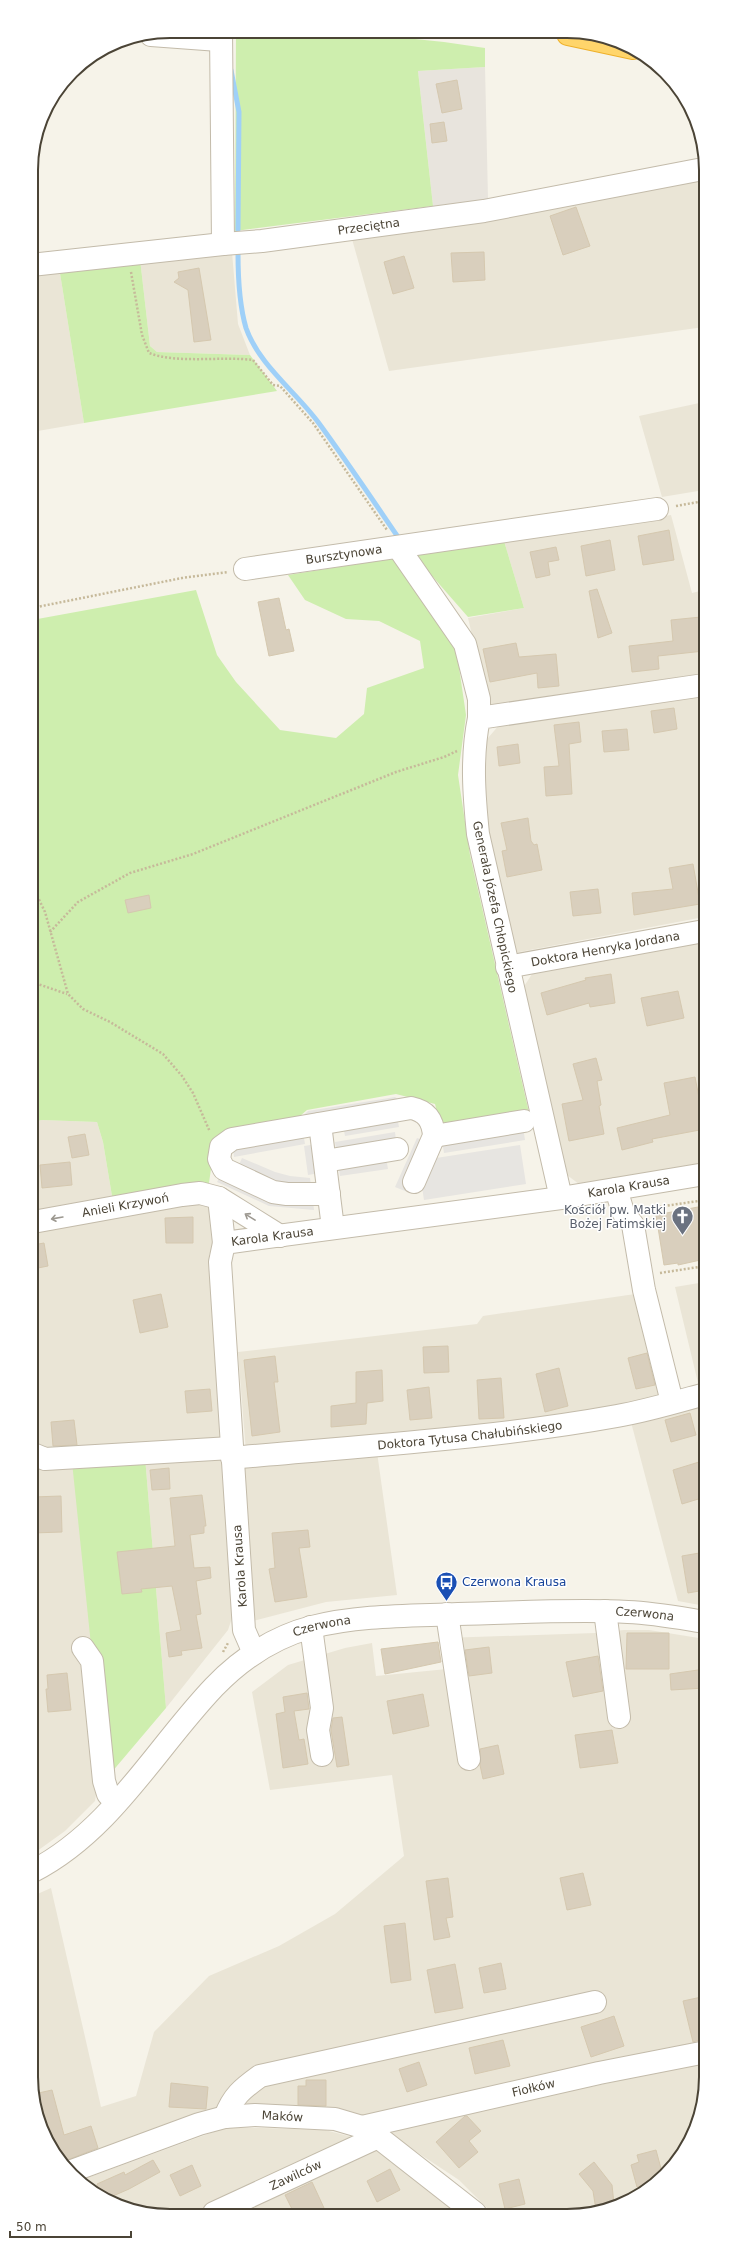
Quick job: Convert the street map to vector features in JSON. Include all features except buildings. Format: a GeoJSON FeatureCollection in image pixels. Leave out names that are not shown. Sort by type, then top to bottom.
{"type":"FeatureCollection","features":[{"type":"Feature","properties":{"kind":"street"},"geometry":{"type":"LineString","coordinates":[[220,38],[223,127],[223,244]]}},
{"type":"Feature","properties":{"kind":"street","name":"Przeciętna"},"geometry":{"type":"LineString","coordinates":[[38,264],[262,241],[484,211],[699,170]]}},
{"type":"Feature","properties":{"kind":"street","name":"Bursztynowa"},"geometry":{"type":"LineString","coordinates":[[245,570],[657,510]]}},
{"type":"Feature","properties":{"kind":"street","name":"Generała Józefa Chłopickiego"},"geometry":{"type":"LineString","coordinates":[[398,547],[466,644],[479,699],[479,718],[474,742],[474,788],[478,834],[507,967],[561,1198]]}},
{"type":"Feature","properties":{"kind":"street"},"geometry":{"type":"LineString","coordinates":[[479,718],[699,686]]}},
{"type":"Feature","properties":{"kind":"street","name":"Doktora Henryka Jordana"},"geometry":{"type":"LineString","coordinates":[[507,967],[699,932]]}},
{"type":"Feature","properties":{"kind":"street"},"geometry":{"type":"LineString","coordinates":[[329,1194],[287,1194],[273,1192],[224,1169],[219,1159],[221,1147],[232,1139],[411,1108],[419,1110],[427,1115],[433,1128],[434,1136],[414,1182]]}},
{"type":"Feature","properties":{"kind":"street"},"geometry":{"type":"LineString","coordinates":[[434,1136],[524,1121]]}},
{"type":"Feature","properties":{"kind":"street"},"geometry":{"type":"LineString","coordinates":[[320,1124],[333,1228]]}},
{"type":"Feature","properties":{"kind":"street"},"geometry":{"type":"LineString","coordinates":[[325,1161],[397,1148]]}},
{"type":"Feature","properties":{"kind":"street","name":"Karola Krausa"},"geometry":{"type":"LineString","coordinates":[[254,1653],[244,1630],[220,1262],[224,1243],[561,1198],[699,1175]]}},
{"type":"Feature","properties":{"kind":"street"},"geometry":{"type":"LineString","coordinates":[[616,1189],[622,1212],[633,1225],[643,1276],[644,1290],[672,1402]]}},
{"type":"Feature","properties":{"kind":"street","name":"Anieli Krzywoń"},"geometry":{"type":"LineString","coordinates":[[38,1221],[200,1193],[219,1198],[280,1236]]}},
{"type":"Feature","properties":{"kind":"street"},"geometry":{"type":"LineString","coordinates":[[219,1198],[224,1243]]}},
{"type":"Feature","properties":{"kind":"street","name":"Doktora Tytusa Chałubińskiego"},"geometry":{"type":"LineString","coordinates":[[38,1456],[45,1459],[232,1453],[462,1437],[618,1416],[699,1395]]}},
{"type":"Feature","properties":{"kind":"street"},"geometry":{"type":"LineString","coordinates":[[605,1612],[619,1717]]}},
{"type":"Feature","properties":{"kind":"street","name":"Czerwona"},"geometry":{"type":"LineString","coordinates":[[38,1868],[84,1836],[116,1803],[215,1686],[254,1653],[284,1637],[311,1627],[363,1619],[447,1614],[605,1612],[638,1613],[699,1621]]}},
{"type":"Feature","properties":{"kind":"street"},"geometry":{"type":"LineString","coordinates":[[447,1614],[468,1759]]}},
{"type":"Feature","properties":{"kind":"street"},"geometry":{"type":"LineString","coordinates":[[311,1627],[322,1708],[318,1730],[322,1755]]}},
{"type":"Feature","properties":{"kind":"street"},"geometry":{"type":"LineString","coordinates":[[83,1648],[92,1661],[104,1781],[108,1794],[116,1803]]}},
{"type":"Feature","properties":{"kind":"street"},"geometry":{"type":"LineString","coordinates":[[225,2117],[232,2100],[245,2087],[260,2076],[595,2002]]}},
{"type":"Feature","properties":{"kind":"street","name":"Fiołków"},"geometry":{"type":"LineString","coordinates":[[370,2132],[591,2075],[699,2053]]}},
{"type":"Feature","properties":{"kind":"street","name":"Maków"},"geometry":{"type":"LineString","coordinates":[[77,2170],[199,2124],[225,2117],[255,2115],[335,2119],[370,2132],[470,2209]]}},
{"type":"Feature","properties":{"kind":"street","name":"Zawilców"},"geometry":{"type":"LineString","coordinates":[[222,2209],[370,2132]]}},
{"type":"Feature","properties":{"kind":"path"},"geometry":{"type":"LineString","coordinates":[[130,254],[142,335],[149,354],[178,358],[253,360],[273,385],[280,386],[313,423],[398,547]]}},
{"type":"Feature","properties":{"kind":"path"},"geometry":{"type":"LineString","coordinates":[[657,510],[699,502]]}},
{"type":"Feature","properties":{"kind":"path"},"geometry":{"type":"LineString","coordinates":[[38,607],[182,578],[245,570]]}},
{"type":"Feature","properties":{"kind":"path"},"geometry":{"type":"LineString","coordinates":[[50,932],[78,902],[130,873],[193,854],[396,772],[444,757],[474,742]]}},
{"type":"Feature","properties":{"kind":"path"},"geometry":{"type":"LineString","coordinates":[[38,898],[45,912],[68,994]]}},
{"type":"Feature","properties":{"kind":"path"},"geometry":{"type":"LineString","coordinates":[[38,984],[68,994],[83,1009],[110,1022],[163,1054],[182,1076],[193,1093],[209,1130],[221,1147]]}},
{"type":"Feature","properties":{"kind":"path"},"geometry":{"type":"LineString","coordinates":[[622,1212],[699,1201]]}},
{"type":"Feature","properties":{"kind":"path"},"geometry":{"type":"LineString","coordinates":[[643,1276],[699,1267]]}},
{"type":"Feature","properties":{"kind":"path"},"geometry":{"type":"LineString","coordinates":[[220,1656],[235,1632],[244,1630]]}},
{"type":"Feature","properties":{"kind":"shaded area"},"geometry":{"type":"Polygon","coordinates":[[[485,67],[488,199],[433,206],[418,71],[485,67]]]}},
{"type":"Feature","properties":{"kind":"shaded area"},"geometry":{"type":"Polygon","coordinates":[[[699,179],[699,328],[389,371],[352,239],[699,179]]]}},
{"type":"Feature","properties":{"kind":"shaded area"},"geometry":{"type":"Polygon","coordinates":[[[232,252],[238,324],[250,355],[157,352],[150,346],[140,259],[232,252]]]}},
{"type":"Feature","properties":{"kind":"shaded area"},"geometry":{"type":"Polygon","coordinates":[[[59,267],[84,423],[38,431],[38,270],[59,267]]]}},
{"type":"Feature","properties":{"kind":"shaded area"},"geometry":{"type":"Polygon","coordinates":[[[699,403],[699,491],[662,497],[639,416],[699,403]]]}},
{"type":"Feature","properties":{"kind":"shaded area"},"geometry":{"type":"Polygon","coordinates":[[[671,515],[692,593],[699,591],[699,674],[489,707],[468,618],[524,608],[504,541],[671,515]]]}},
{"type":"Feature","properties":{"kind":"shaded area"},"geometry":{"type":"Polygon","coordinates":[[[699,695],[699,918],[514,953],[490,851],[483,778],[482,745],[500,724],[699,695]]]}},
{"type":"Feature","properties":{"kind":"shaded area"},"geometry":{"type":"Polygon","coordinates":[[[699,940],[699,1165],[579,1184],[567,1175],[523,988],[532,974],[699,940]]]}},
{"type":"Feature","properties":{"kind":"shaded area"},"geometry":{"type":"Polygon","coordinates":[[[395,1097],[411,1108],[396,1111],[399,1127],[345,1136],[342,1120],[302,1127],[305,1144],[234,1157],[232,1139],[289,1129],[308,1111],[395,1097]]]}},
{"type":"Feature","properties":{"kind":"shaded area"},"geometry":{"type":"Polygon","coordinates":[[[38,1121],[97,1122],[103,1142],[112,1196],[38,1210],[38,1121]]]}},
{"type":"Feature","properties":{"kind":"shaded area"},"geometry":{"type":"Polygon","coordinates":[[[522,1121],[525,1140],[444,1153],[441,1135],[522,1121]]]}},
{"type":"Feature","properties":{"kind":"shaded area"},"geometry":{"type":"Polygon","coordinates":[[[395,1132],[397,1149],[385,1151],[388,1169],[340,1176],[335,1142],[395,1132]]]}},
{"type":"Feature","properties":{"kind":"shaded area"},"geometry":{"type":"Polygon","coordinates":[[[417,1138],[432,1143],[410,1193],[395,1187],[417,1138]]]}},
{"type":"Feature","properties":{"kind":"shaded area"},"geometry":{"type":"Polygon","coordinates":[[[323,1143],[326,1172],[308,1175],[304,1146],[323,1143]]]}},
{"type":"Feature","properties":{"kind":"shaded area"},"geometry":{"type":"Polygon","coordinates":[[[520,1145],[526,1184],[424,1200],[422,1187],[436,1158],[520,1145]]]}},
{"type":"Feature","properties":{"kind":"shaded area"},"geometry":{"type":"Polygon","coordinates":[[[242,1158],[275,1172],[290,1176],[310,1178],[314,1210],[269,1206],[217,1182],[224,1169],[235,1174],[242,1158]]]}},
{"type":"Feature","properties":{"kind":"shaded area"},"geometry":{"type":"Polygon","coordinates":[[[199,1201],[209,1203],[213,1252],[209,1254],[232,1618],[228,1630],[166,1708],[145,1457],[91,1645],[77,1651],[78,1662],[88,1674],[97,1788],[95,1801],[65,1831],[38,1850],[38,1230],[199,1201]]]}},
{"type":"Feature","properties":{"kind":"shaded area"},"geometry":{"type":"Polygon","coordinates":[[[699,1283],[699,1387],[675,1287],[699,1283]]]}},
{"type":"Feature","properties":{"kind":"shaded area"},"geometry":{"type":"Polygon","coordinates":[[[642,1293],[666,1398],[624,1410],[246,1452],[238,1352],[477,1324],[483,1316],[642,1293]]]}},
{"type":"Feature","properties":{"kind":"shaded area"},"geometry":{"type":"Polygon","coordinates":[[[696,1403],[699,1405],[699,1605],[678,1601],[631,1422],[696,1403]]]}},
{"type":"Feature","properties":{"kind":"shaded area"},"geometry":{"type":"Polygon","coordinates":[[[377,1452],[397,1595],[326,1602],[253,1621],[244,1467],[377,1452]]]}},
{"type":"Feature","properties":{"kind":"shaded area"},"geometry":{"type":"Polygon","coordinates":[[[624,1630],[649,1630],[699,1638],[699,2045],[359,2116],[274,2111],[72,2164],[60,2150],[52,2135],[45,2119],[39,2094],[38,1894],[51,1888],[101,2107],[136,2096],[154,2032],[209,1976],[279,1946],[335,1914],[404,1856],[392,1775],[270,1790],[252,1692],[288,1665],[345,1648],[372,1643],[376,1676],[447,1669],[444,1638],[595,1633],[624,1630]]]}},
{"type":"Feature","properties":{"kind":"shaded area"},"geometry":{"type":"Polygon","coordinates":[[[699,2064],[699,2085],[694,2111],[689,2127],[677,2150],[666,2164],[647,2182],[617,2199],[593,2206],[575,2209],[488,2209],[459,2180],[385,2131],[699,2064]]]}},
{"type":"Feature","properties":{"kind":"shaded area"},"geometry":{"type":"Polygon","coordinates":[[[227,2127],[325,2130],[356,2138],[203,2209],[162,2209],[136,2204],[120,2199],[104,2191],[86,2178],[227,2127]]]}},
{"type":"Feature","properties":{"kind":"shaded area"},"geometry":{"type":"Polygon","coordinates":[[[373,2148],[458,2209],[242,2209],[373,2148]]]}},
{"type":"Feature","properties":{"kind":"green space"},"geometry":{"type":"Polygon","coordinates":[[[236,38],[405,38],[485,48],[485,67],[418,71],[433,206],[235,231],[236,38]]]}},
{"type":"Feature","properties":{"kind":"green space"},"geometry":{"type":"Polygon","coordinates":[[[140,259],[150,346],[157,352],[250,355],[277,391],[84,423],[59,267],[140,259]]]}},
{"type":"Feature","properties":{"kind":"green space"},"geometry":{"type":"Polygon","coordinates":[[[504,541],[524,608],[468,617],[412,553],[504,541]]]}},
{"type":"Feature","properties":{"kind":"green space"},"geometry":{"type":"Polygon","coordinates":[[[395,558],[456,647],[466,715],[458,775],[470,855],[530,1117],[442,1132],[435,1104],[396,1094],[307,1110],[286,1128],[214,1147],[209,1183],[112,1196],[103,1142],[97,1122],[38,1121],[38,619],[196,590],[217,655],[236,682],[280,730],[336,738],[364,714],[367,688],[424,668],[420,641],[379,621],[346,619],[305,600],[288,575],[395,558]]]}},
{"type":"Feature","properties":{"kind":"green space"},"geometry":{"type":"Polygon","coordinates":[[[145,1457],[166,1708],[111,1773],[91,1645],[72,1462],[145,1457]]]}},
{"type":"Feature","properties":{"kind":"waterway"},"geometry":{"type":"LineString","coordinates":[[231,70],[239,112],[238,230]]}},
{"type":"Feature","properties":{"kind":"waterway"},"geometry":{"type":"LineString","coordinates":[[238,253],[240,300],[246,328],[252,341],[268,366],[318,422],[398,537]]}},
{"type":"Feature","properties":{"kind":"place","name":"Kościół pw. Matki Bożej Fatimskiej"},"geometry":{"type":"Point","coordinates":[682,1236]}},
{"type":"Feature","properties":{"kind":"place","name":"Czerwona Krausa"},"geometry":{"type":"Point","coordinates":[447,1602]}}]}
